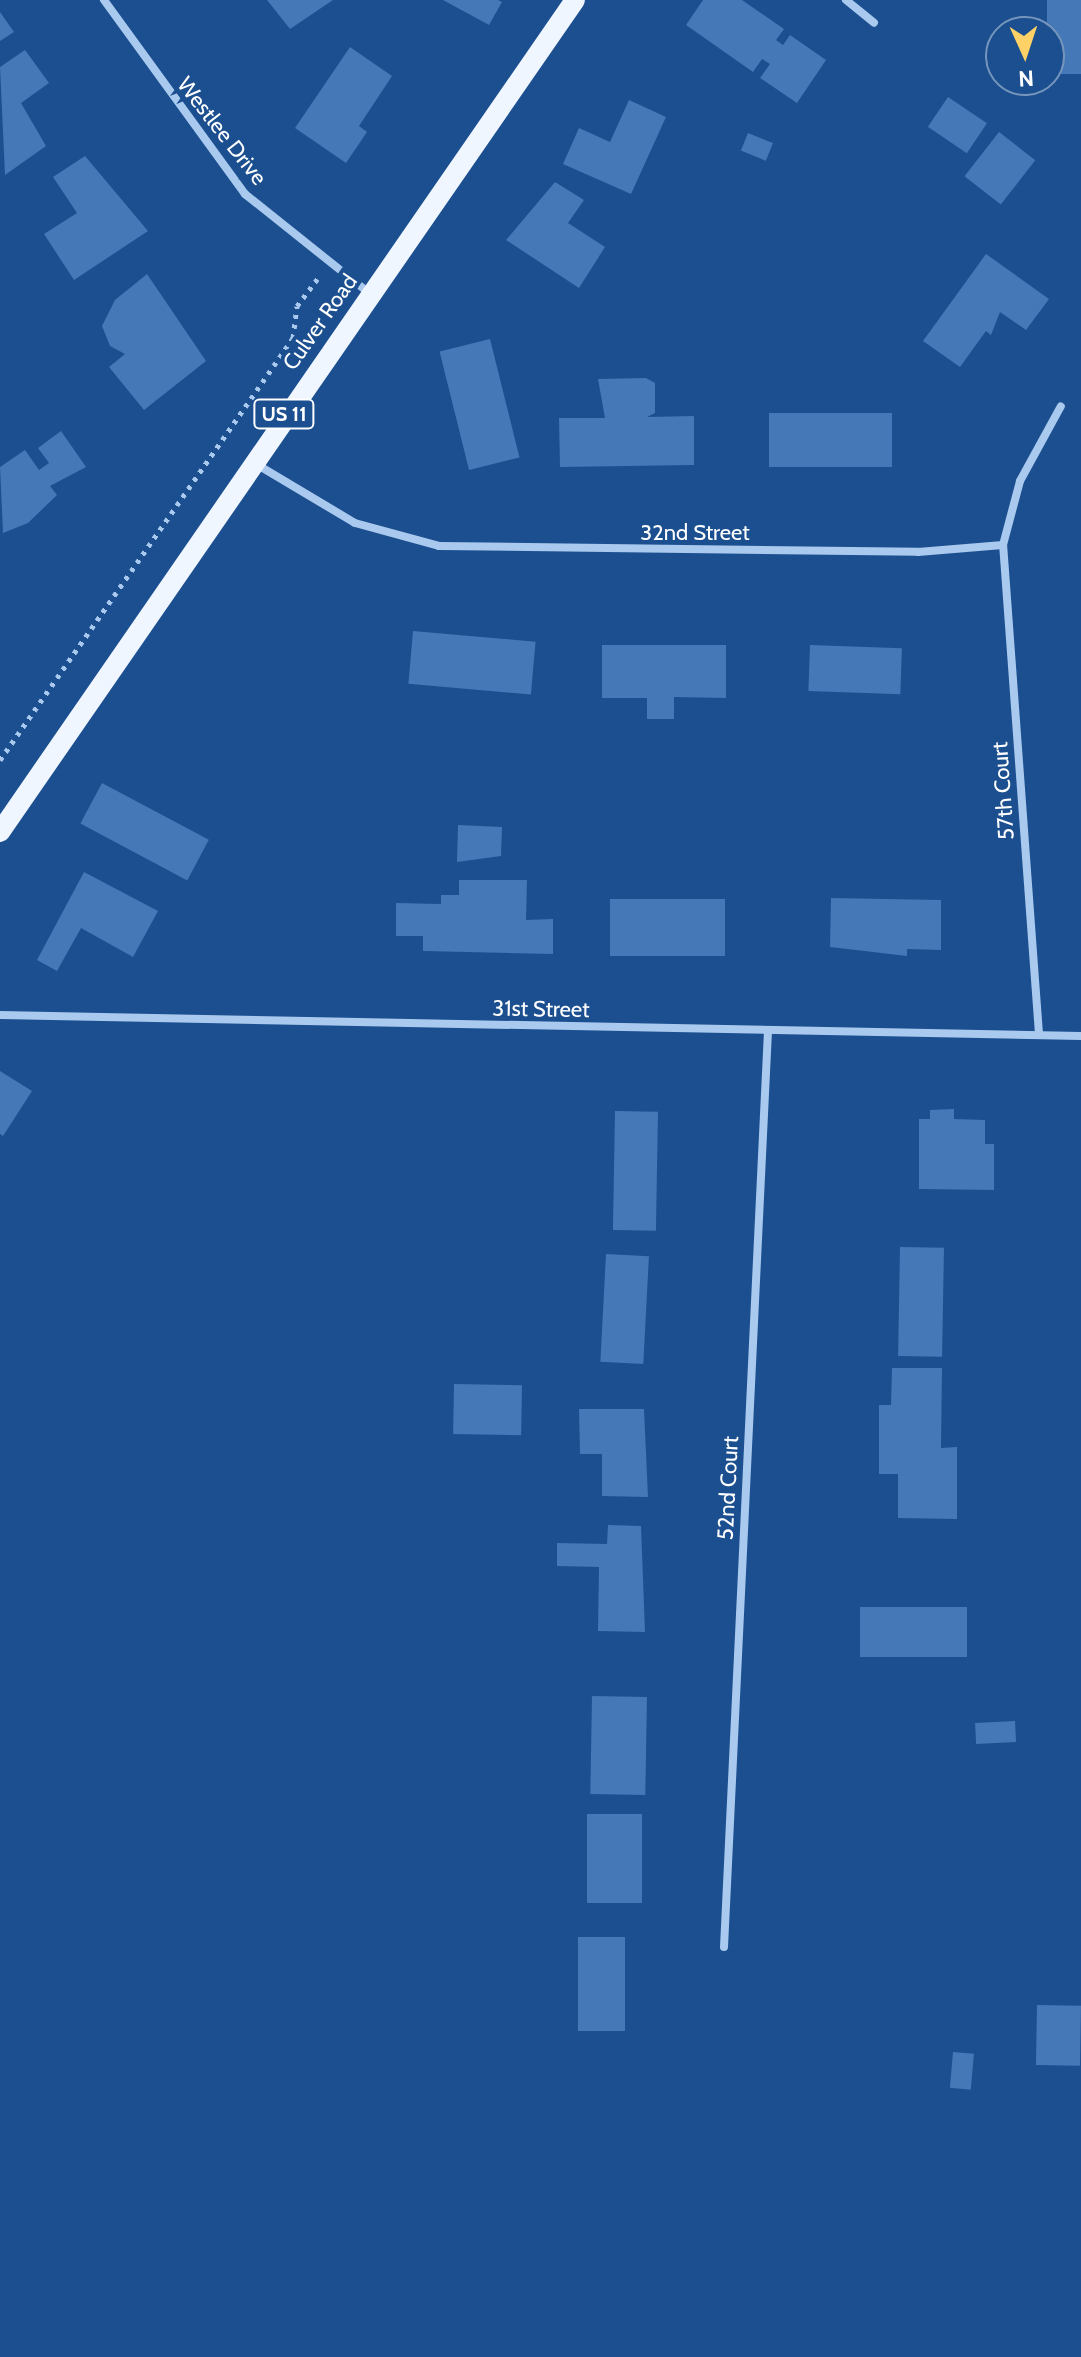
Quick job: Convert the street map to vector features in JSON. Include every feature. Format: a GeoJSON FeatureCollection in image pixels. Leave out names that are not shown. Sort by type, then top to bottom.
{"type":"FeatureCollection","features":[{"type":"Feature","properties":{"kind":"main road","name":"Culver Road"},"geometry":{"type":"LineString","coordinates":[[0,832],[369,293],[575,0]]}},
{"type":"Feature","properties":{"kind":"street","name":"Westlee Drive"},"geometry":{"type":"LineString","coordinates":[[104,0],[245,194],[327,264],[369,293]]}},
{"type":"Feature","properties":{"kind":"street"},"geometry":{"type":"LineString","coordinates":[[846,0],[874,23]]}},
{"type":"Feature","properties":{"kind":"street"},"geometry":{"type":"LineString","coordinates":[[1003,545],[1020,481],[1061,406]]}},
{"type":"Feature","properties":{"kind":"street","name":"32nd Street"},"geometry":{"type":"LineString","coordinates":[[254,462],[355,523],[439,546],[918,552],[1003,545]]}},
{"type":"Feature","properties":{"kind":"street","name":"57th Court"},"geometry":{"type":"LineString","coordinates":[[1003,545],[1039,1034]]}},
{"type":"Feature","properties":{"kind":"street","name":"31st Street"},"geometry":{"type":"LineString","coordinates":[[0,1015],[1081,1036]]}},
{"type":"Feature","properties":{"kind":"street","name":"52nd Court"},"geometry":{"type":"LineString","coordinates":[[724,1947],[768,1030]]}},
{"type":"Feature","properties":{"kind":"path"},"geometry":{"type":"LineString","coordinates":[[0,760],[293,338],[297,306],[327,264]]}},
{"type":"Feature","properties":{"kind":"building"},"geometry":{"type":"Polygon","coordinates":[[[267,0],[333,0],[290,29],[267,0]]]}},
{"type":"Feature","properties":{"kind":"building"},"geometry":{"type":"Polygon","coordinates":[[[443,0],[498,0],[502,2],[489,25],[443,0]]]}},
{"type":"Feature","properties":{"kind":"building"},"geometry":{"type":"Polygon","coordinates":[[[703,0],[742,0],[784,29],[776,40],[783,45],[790,35],[826,60],[797,103],[760,78],[770,64],[762,59],[753,72],[686,25],[703,0]]]}},
{"type":"Feature","properties":{"kind":"building"},"geometry":{"type":"Polygon","coordinates":[[[1047,0],[1081,0],[1081,74],[1065,74],[1065,16],[1047,16],[1047,0]]]}},
{"type":"Feature","properties":{"kind":"building"},"geometry":{"type":"Polygon","coordinates":[[[0,12],[14,32],[0,41],[0,12]]]}},
{"type":"Feature","properties":{"kind":"building"},"geometry":{"type":"Polygon","coordinates":[[[350,47],[392,76],[359,126],[367,132],[346,163],[295,128],[350,47]]]}},
{"type":"Feature","properties":{"kind":"building"},"geometry":{"type":"Polygon","coordinates":[[[25,50],[49,83],[21,103],[46,146],[5,175],[0,67],[25,50]]]}},
{"type":"Feature","properties":{"kind":"building"},"geometry":{"type":"Polygon","coordinates":[[[948,97],[987,123],[967,153],[928,127],[948,97]]]}},
{"type":"Feature","properties":{"kind":"building"},"geometry":{"type":"Polygon","coordinates":[[[629,100],[666,117],[631,194],[563,164],[579,128],[610,142],[629,100]]]}},
{"type":"Feature","properties":{"kind":"building"},"geometry":{"type":"Polygon","coordinates":[[[999,132],[1035,160],[1001,204],[965,176],[999,132]]]}},
{"type":"Feature","properties":{"kind":"building"},"geometry":{"type":"Polygon","coordinates":[[[748,133],[773,143],[766,161],[741,151],[748,133]]]}},
{"type":"Feature","properties":{"kind":"building"},"geometry":{"type":"Polygon","coordinates":[[[85,156],[148,231],[74,280],[44,234],[77,213],[53,177],[85,156]]]}},
{"type":"Feature","properties":{"kind":"building"},"geometry":{"type":"Polygon","coordinates":[[[555,182],[584,200],[568,223],[605,247],[579,288],[506,240],[555,182]]]}},
{"type":"Feature","properties":{"kind":"building"},"geometry":{"type":"Polygon","coordinates":[[[986,254],[1049,299],[1026,330],[1000,312],[991,335],[986,331],[960,367],[923,341],[986,254]]]}},
{"type":"Feature","properties":{"kind":"building"},"geometry":{"type":"Polygon","coordinates":[[[147,274],[206,361],[144,410],[109,367],[125,354],[110,346],[102,326],[115,300],[147,274]]]}},
{"type":"Feature","properties":{"kind":"building"},"geometry":{"type":"Polygon","coordinates":[[[490,339],[520,457],[469,470],[440,352],[490,339]]]}},
{"type":"Feature","properties":{"kind":"building"},"geometry":{"type":"Polygon","coordinates":[[[646,378],[655,383],[655,413],[647,417],[694,416],[694,465],[560,467],[559,418],[605,418],[598,379],[646,378]]]}},
{"type":"Feature","properties":{"kind":"building"},"geometry":{"type":"Polygon","coordinates":[[[769,413],[892,413],[892,467],[769,467],[769,413]]]}},
{"type":"Feature","properties":{"kind":"building"},"geometry":{"type":"Polygon","coordinates":[[[61,431],[86,467],[50,486],[57,495],[28,523],[3,533],[0,467],[25,450],[39,470],[49,463],[38,448],[61,431]]]}},
{"type":"Feature","properties":{"kind":"building"},"geometry":{"type":"Polygon","coordinates":[[[413,631],[536,642],[531,695],[408,684],[413,631]]]}},
{"type":"Feature","properties":{"kind":"building"},"geometry":{"type":"Polygon","coordinates":[[[602,645],[726,645],[726,698],[674,697],[674,719],[647,719],[647,698],[602,698],[602,645]]]}},
{"type":"Feature","properties":{"kind":"building"},"geometry":{"type":"Polygon","coordinates":[[[810,645],[902,648],[900,694],[808,691],[810,645]]]}},
{"type":"Feature","properties":{"kind":"building"},"geometry":{"type":"Polygon","coordinates":[[[102,783],[209,840],[187,880],[80,824],[102,783]]]}},
{"type":"Feature","properties":{"kind":"building"},"geometry":{"type":"Polygon","coordinates":[[[458,825],[502,827],[501,856],[457,862],[458,825]]]}},
{"type":"Feature","properties":{"kind":"building"},"geometry":{"type":"Polygon","coordinates":[[[84,872],[158,911],[133,957],[81,928],[57,971],[37,960],[84,872]]]}},
{"type":"Feature","properties":{"kind":"building"},"geometry":{"type":"Polygon","coordinates":[[[459,880],[527,880],[526,920],[553,919],[553,954],[423,951],[423,936],[396,936],[396,903],[441,904],[441,895],[459,895],[459,880]]]}},
{"type":"Feature","properties":{"kind":"building"},"geometry":{"type":"Polygon","coordinates":[[[831,898],[941,900],[941,950],[907,949],[907,956],[830,947],[831,898]]]}},
{"type":"Feature","properties":{"kind":"building"},"geometry":{"type":"Polygon","coordinates":[[[610,899],[725,899],[725,956],[610,956],[610,899]]]}},
{"type":"Feature","properties":{"kind":"building"},"geometry":{"type":"Polygon","coordinates":[[[0,1071],[32,1091],[3,1136],[0,1134],[0,1071]]]}},
{"type":"Feature","properties":{"kind":"building"},"geometry":{"type":"Polygon","coordinates":[[[954,1109],[954,1119],[985,1120],[985,1144],[994,1144],[994,1190],[919,1189],[919,1119],[930,1119],[930,1110],[954,1109]]]}},
{"type":"Feature","properties":{"kind":"building"},"geometry":{"type":"Polygon","coordinates":[[[615,1111],[658,1112],[656,1231],[613,1230],[615,1111]]]}},
{"type":"Feature","properties":{"kind":"building"},"geometry":{"type":"Polygon","coordinates":[[[900,1247],[944,1248],[942,1357],[898,1356],[900,1247]]]}},
{"type":"Feature","properties":{"kind":"building"},"geometry":{"type":"Polygon","coordinates":[[[606,1254],[649,1256],[643,1364],[600,1362],[606,1254]]]}},
{"type":"Feature","properties":{"kind":"building"},"geometry":{"type":"Polygon","coordinates":[[[892,1368],[942,1368],[941,1448],[957,1447],[957,1519],[898,1518],[898,1474],[879,1474],[879,1405],[891,1405],[892,1368]]]}},
{"type":"Feature","properties":{"kind":"building"},"geometry":{"type":"Polygon","coordinates":[[[454,1384],[522,1385],[521,1435],[453,1434],[454,1384]]]}},
{"type":"Feature","properties":{"kind":"building"},"geometry":{"type":"Polygon","coordinates":[[[579,1409],[644,1409],[648,1497],[602,1496],[602,1454],[580,1454],[579,1409]]]}},
{"type":"Feature","properties":{"kind":"building"},"geometry":{"type":"Polygon","coordinates":[[[608,1525],[641,1526],[645,1632],[598,1631],[599,1567],[557,1566],[557,1543],[607,1544],[608,1525]]]}},
{"type":"Feature","properties":{"kind":"building"},"geometry":{"type":"Polygon","coordinates":[[[860,1607],[967,1607],[967,1657],[860,1657],[860,1607]]]}},
{"type":"Feature","properties":{"kind":"building"},"geometry":{"type":"Polygon","coordinates":[[[592,1696],[647,1697],[645,1795],[590,1794],[592,1696]]]}},
{"type":"Feature","properties":{"kind":"building"},"geometry":{"type":"Polygon","coordinates":[[[1015,1721],[1016,1742],[976,1744],[975,1723],[1015,1721]]]}},
{"type":"Feature","properties":{"kind":"building"},"geometry":{"type":"Polygon","coordinates":[[[587,1814],[642,1814],[642,1903],[587,1903],[587,1814]]]}},
{"type":"Feature","properties":{"kind":"building"},"geometry":{"type":"Polygon","coordinates":[[[578,1937],[625,1937],[625,2031],[578,2031],[578,1937]]]}},
{"type":"Feature","properties":{"kind":"building"},"geometry":{"type":"Polygon","coordinates":[[[1037,2005],[1081,2006],[1080,2066],[1036,2065],[1037,2005]]]}},
{"type":"Feature","properties":{"kind":"building"},"geometry":{"type":"Polygon","coordinates":[[[953,2052],[974,2054],[971,2090],[950,2088],[953,2052]]]}}]}
